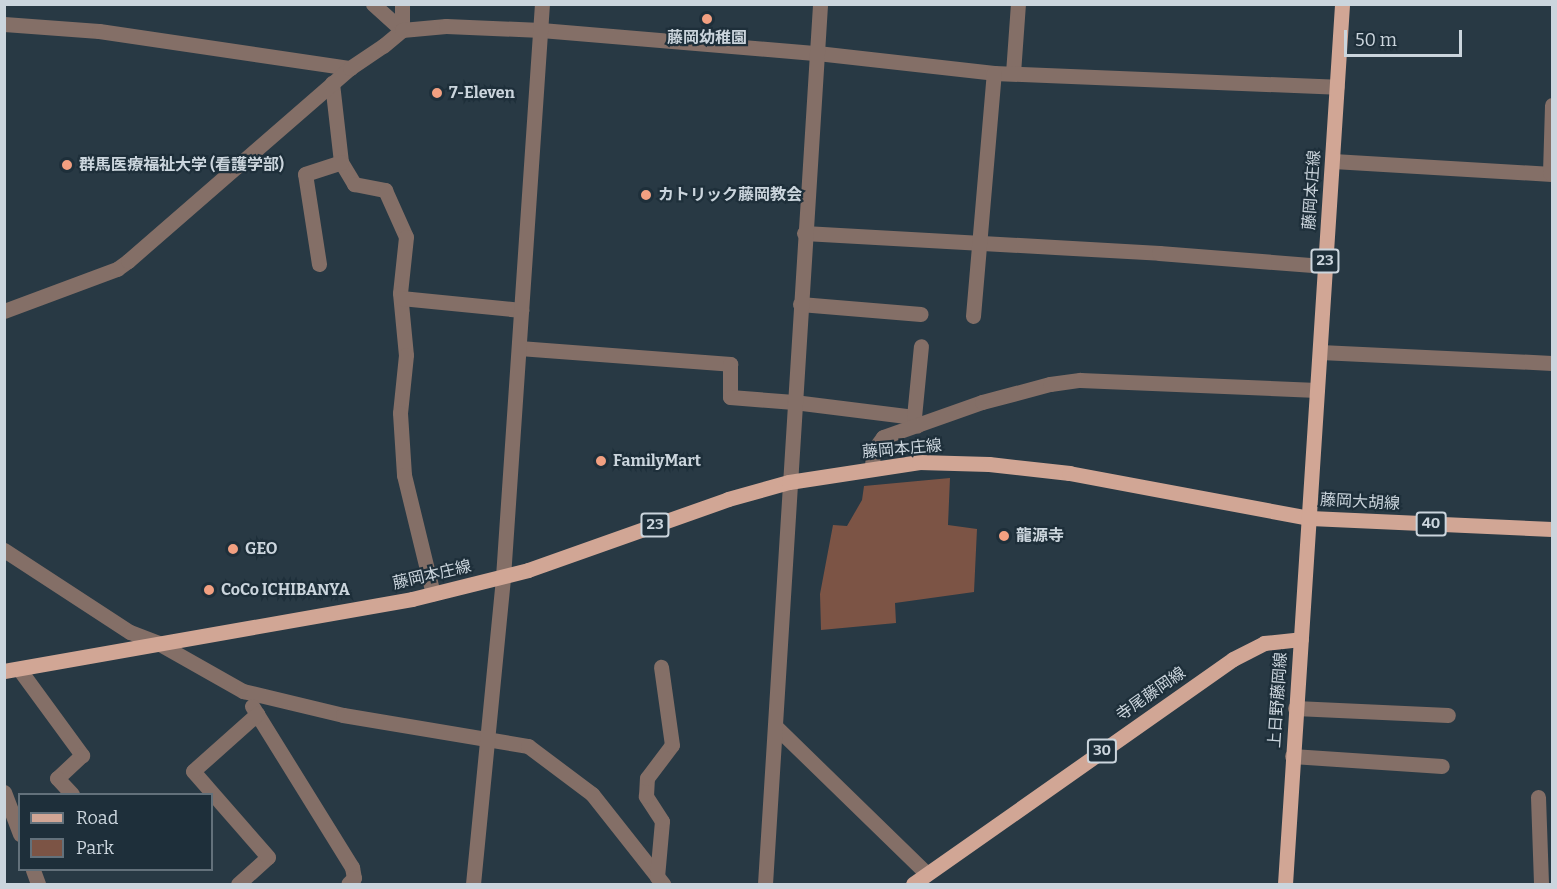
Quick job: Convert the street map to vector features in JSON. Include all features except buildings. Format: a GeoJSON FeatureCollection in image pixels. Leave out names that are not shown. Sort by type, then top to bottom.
{"type":"FeatureCollection","features":[{"type":"Feature","properties":{"kind":"main road","name":"藤岡本庄線"},"geometry":{"type":"LineString","coordinates":[[12,670],[433,594],[503,577],[728,499],[789,482],[919,462],[1023,467],[1113,480],[1310,518],[1342,4]]}},
{"type":"Feature","properties":{"kind":"main road","name":"藤岡大胡線"},"geometry":{"type":"LineString","coordinates":[[1310,518],[1552,529]]}},
{"type":"Feature","properties":{"kind":"main road","name":"上日野藤岡線"},"geometry":{"type":"LineString","coordinates":[[1285,885],[1295,708],[1310,518]]}},
{"type":"Feature","properties":{"kind":"main road","name":"寺尾藤岡線"},"geometry":{"type":"LineString","coordinates":[[913,885],[1233,659],[1264,643],[1300,639]]}},
{"type":"Feature","properties":{"kind":"street"},"geometry":{"type":"LineString","coordinates":[[373,4],[402,30]]}},
{"type":"Feature","properties":{"kind":"street"},"geometry":{"type":"LineString","coordinates":[[402,4],[402,30]]}},
{"type":"Feature","properties":{"kind":"street"},"geometry":{"type":"LineString","coordinates":[[473,885],[503,577],[542,4]]}},
{"type":"Feature","properties":{"kind":"street"},"geometry":{"type":"LineString","coordinates":[[765,885],[820,4]]}},
{"type":"Feature","properties":{"kind":"street"},"geometry":{"type":"LineString","coordinates":[[1013,74],[1018,4]]}},
{"type":"Feature","properties":{"kind":"street"},"geometry":{"type":"LineString","coordinates":[[4,24],[99,31],[350,68]]}},
{"type":"Feature","properties":{"kind":"street"},"geometry":{"type":"LineString","coordinates":[[4,311],[117,269],[350,68],[402,30],[446,26],[541,30],[817,53],[994,73],[1336,87]]}},
{"type":"Feature","properties":{"kind":"street"},"geometry":{"type":"LineString","coordinates":[[973,316],[994,73]]}},
{"type":"Feature","properties":{"kind":"street"},"geometry":{"type":"LineString","coordinates":[[333,83],[341,162],[354,184],[385,190],[406,237],[401,298],[406,355],[400,412],[404,475],[433,594]]}},
{"type":"Feature","properties":{"kind":"street"},"geometry":{"type":"LineString","coordinates":[[1332,161],[1551,173],[1552,105]]}},
{"type":"Feature","properties":{"kind":"street"},"geometry":{"type":"LineString","coordinates":[[319,264],[305,174],[341,162]]}},
{"type":"Feature","properties":{"kind":"street"},"geometry":{"type":"LineString","coordinates":[[804,233],[1159,253],[1325,266]]}},
{"type":"Feature","properties":{"kind":"street"},"geometry":{"type":"LineString","coordinates":[[401,298],[521,310]]}},
{"type":"Feature","properties":{"kind":"street"},"geometry":{"type":"LineString","coordinates":[[800,304],[921,314]]}},
{"type":"Feature","properties":{"kind":"street"},"geometry":{"type":"LineString","coordinates":[[915,421],[921,346]]}},
{"type":"Feature","properties":{"kind":"street"},"geometry":{"type":"LineString","coordinates":[[519,348],[730,364],[730,397],[794,402],[915,421]]}},
{"type":"Feature","properties":{"kind":"street"},"geometry":{"type":"LineString","coordinates":[[1320,351],[1552,363]]}},
{"type":"Feature","properties":{"kind":"street"},"geometry":{"type":"LineString","coordinates":[[872,468],[873,451],[883,437],[915,421],[1050,384],[1080,380],[1317,390]]}},
{"type":"Feature","properties":{"kind":"street"},"geometry":{"type":"LineString","coordinates":[[4,550],[130,632],[158,643],[243,691],[343,715],[487,737],[528,746],[592,794],[660,881]]}},
{"type":"Feature","properties":{"kind":"street"},"geometry":{"type":"LineString","coordinates":[[660,881],[662,821],[646,796],[647,778],[672,745],[661,667]]}},
{"type":"Feature","properties":{"kind":"street"},"geometry":{"type":"LineString","coordinates":[[12,670],[82,755],[57,778],[70,793]]}},
{"type":"Feature","properties":{"kind":"street"},"geometry":{"type":"LineString","coordinates":[[243,691],[352,867],[354,878],[348,885]]}},
{"type":"Feature","properties":{"kind":"street"},"geometry":{"type":"LineString","coordinates":[[1295,708],[1448,715]]}},
{"type":"Feature","properties":{"kind":"street"},"geometry":{"type":"LineString","coordinates":[[212,793],[193,771],[257,714]]}},
{"type":"Feature","properties":{"kind":"street"},"geometry":{"type":"LineString","coordinates":[[775,726],[927,874]]}},
{"type":"Feature","properties":{"kind":"street"},"geometry":{"type":"LineString","coordinates":[[1292,756],[1442,766]]}},
{"type":"Feature","properties":{"kind":"street"},"geometry":{"type":"LineString","coordinates":[[4,792],[18,829]]}},
{"type":"Feature","properties":{"kind":"street"},"geometry":{"type":"LineString","coordinates":[[213,794],[268,857],[238,885]]}},
{"type":"Feature","properties":{"kind":"street"},"geometry":{"type":"LineString","coordinates":[[1538,796],[1541,885]]}},
{"type":"Feature","properties":{"kind":"green space"},"geometry":{"type":"Polygon","coordinates":[[[950,478],[948,525],[977,529],[974,592],[895,603],[896,623],[821,630],[820,594],[833,525],[847,526],[862,500],[864,486],[950,478]]]}},
{"type":"Feature","properties":{"kind":"place","name":"藤岡幼稚園"},"geometry":{"type":"Point","coordinates":[707,19]}},
{"type":"Feature","properties":{"kind":"place","name":"7-Eleven"},"geometry":{"type":"Point","coordinates":[437,93]}},
{"type":"Feature","properties":{"kind":"place","name":"群馬医療福祉大学 (看護学部)"},"geometry":{"type":"Point","coordinates":[67,165]}},
{"type":"Feature","properties":{"kind":"place","name":"カトリック藤岡教会"},"geometry":{"type":"Point","coordinates":[646,195]}},
{"type":"Feature","properties":{"kind":"place","name":"FamilyMart"},"geometry":{"type":"Point","coordinates":[601,461]}},
{"type":"Feature","properties":{"kind":"place","name":"龍源寺"},"geometry":{"type":"Point","coordinates":[1004,536]}},
{"type":"Feature","properties":{"kind":"place","name":"GEO"},"geometry":{"type":"Point","coordinates":[233,549]}},
{"type":"Feature","properties":{"kind":"place","name":"CoCo ICHIBANYA"},"geometry":{"type":"Point","coordinates":[209,590]}}]}
